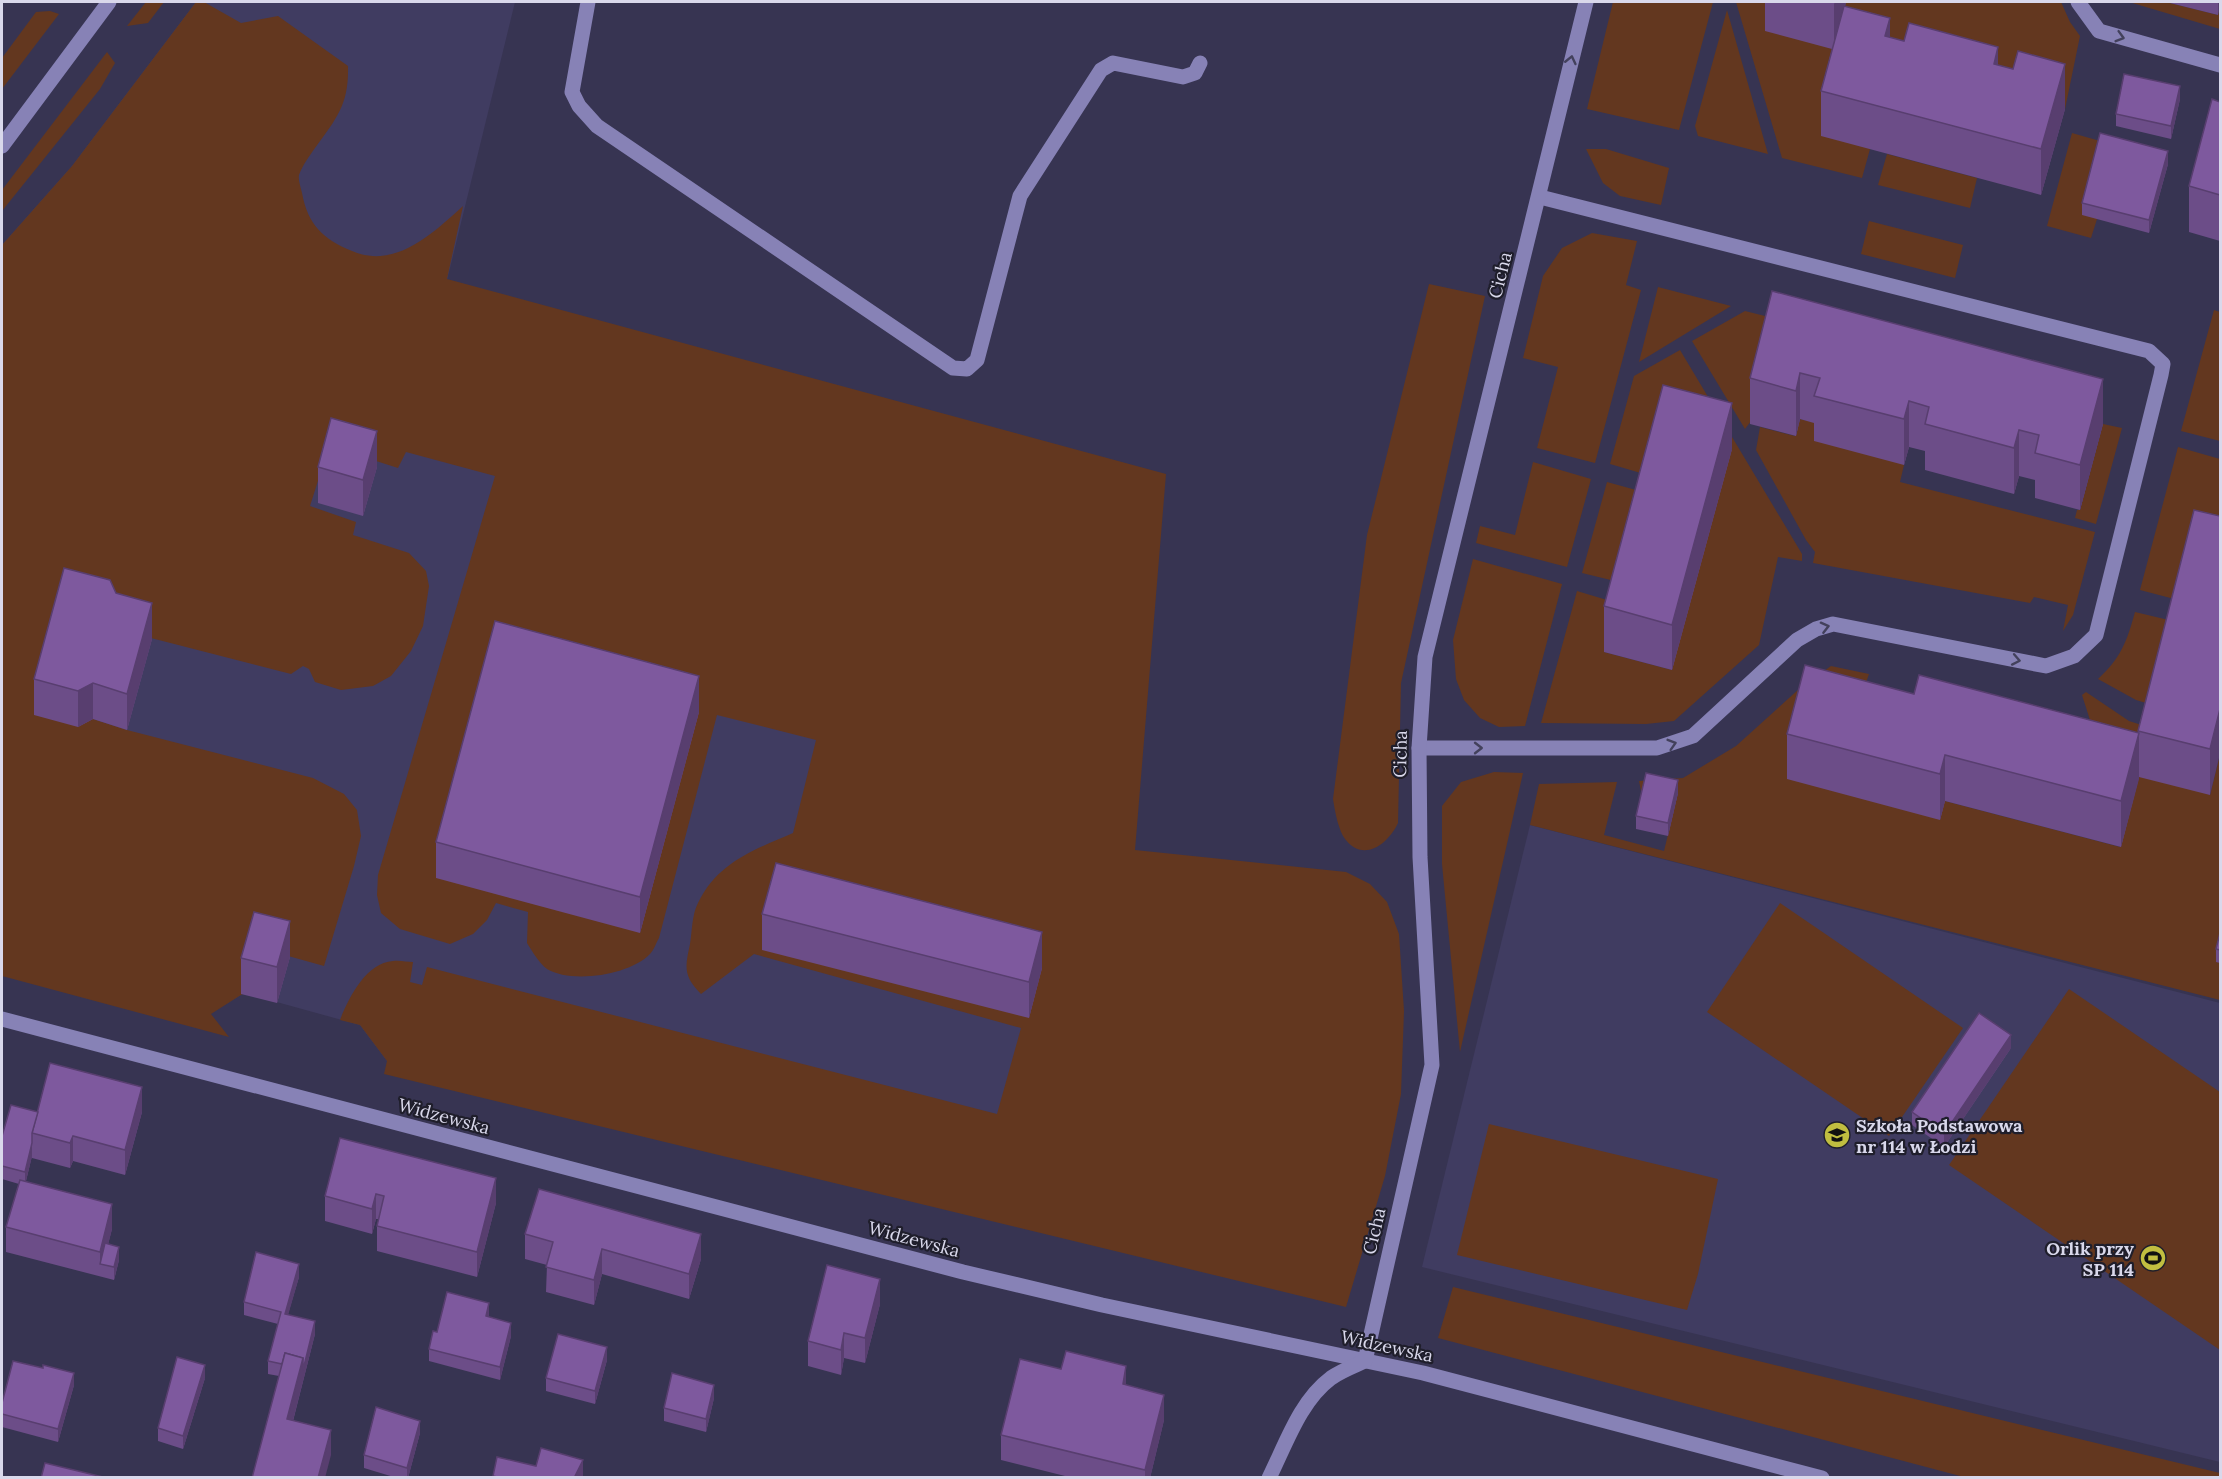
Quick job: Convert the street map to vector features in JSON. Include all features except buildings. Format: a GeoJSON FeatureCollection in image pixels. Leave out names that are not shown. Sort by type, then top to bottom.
{"type":"FeatureCollection","features":[{"type":"Feature","properties":{"kind":"street"},"geometry":{"type":"LineString","coordinates":[[2,146],[109,2]]}},
{"type":"Feature","properties":{"kind":"street"},"geometry":{"type":"LineString","coordinates":[[588,2],[572,92],[579,106],[597,126],[953,368],[967,369],[977,360],[1020,196],[1101,70],[1113,63],[1183,77],[1195,73],[1200,63]]}},
{"type":"Feature","properties":{"kind":"street","name":"Cicha"},"geometry":{"type":"LineString","coordinates":[[1365,1361],[1432,1065],[1420,856],[1419,748],[1425,657],[1586,2]]}},
{"type":"Feature","properties":{"kind":"street"},"geometry":{"type":"LineString","coordinates":[[2078,2],[2099,31],[2220,65]]}},
{"type":"Feature","properties":{"kind":"street"},"geometry":{"type":"LineString","coordinates":[[1419,748],[1657,748],[1673,744],[1693,736],[1797,640],[1816,629],[1833,624],[2046,666],[2074,656],[2096,635],[2161,375],[2163,364],[2149,351],[1539,197]]}},
{"type":"Feature","properties":{"kind":"street","name":"Widzewska"},"geometry":{"type":"LineString","coordinates":[[2,1019],[963,1272],[1102,1305],[1423,1373],[1822,1478]]}},
{"type":"Feature","properties":{"kind":"street"},"geometry":{"type":"LineString","coordinates":[[1269,1478],[1297,1421],[1317,1390],[1332,1377],[1365,1361]]}},
{"type":"Feature","properties":{"kind":"shaded area"},"geometry":{"type":"Polygon","coordinates":[[[146,2],[164,2],[148,23],[127,26],[146,2]]]}},
{"type":"Feature","properties":{"kind":"shaded area"},"geometry":{"type":"Polygon","coordinates":[[[196,2],[515,2],[426,366],[1379,1171],[387,1061],[360,1025],[244,993],[210,1014],[2,959],[2,245],[72,166],[196,2]]]}},
{"type":"Feature","properties":{"kind":"shaded area"},"geometry":{"type":"Polygon","coordinates":[[[196,2],[204,2],[241,23],[278,16],[348,66],[344,101],[330,128],[306,161],[299,177],[308,214],[318,229],[325,236],[352,251],[368,256],[384,256],[399,252],[427,237],[463,206],[447,279],[1166,474],[1135,850],[1346,872],[1370,884],[1387,902],[1399,934],[1404,1011],[1401,1094],[1385,1176],[1346,1307],[384,1074],[387,1061],[360,1025],[340,1020],[348,1001],[367,974],[383,963],[396,961],[413,962],[410,982],[422,985],[427,967],[997,1114],[1021,1028],[754,954],[701,994],[695,988],[688,976],[687,965],[696,907],[706,889],[727,867],[751,852],[793,833],[816,740],[717,715],[659,938],[651,952],[641,961],[615,972],[600,975],[558,974],[544,966],[527,943],[528,912],[496,903],[487,920],[473,934],[450,944],[400,929],[381,913],[377,895],[378,875],[495,476],[406,452],[398,468],[329,446],[310,506],[356,522],[353,535],[409,553],[426,571],[429,586],[423,626],[411,651],[391,676],[373,686],[341,690],[315,682],[309,669],[303,666],[291,674],[116,629],[93,719],[127,730],[313,778],[344,794],[357,810],[361,836],[324,966],[256,947],[244,993],[211,1014],[229,1037],[2,976],[2,245],[72,166],[196,2]]]}},
{"type":"Feature","properties":{"kind":"shaded area"},"geometry":{"type":"Polygon","coordinates":[[[1613,2],[1713,2],[1679,130],[1587,109],[1613,2]]]}},
{"type":"Feature","properties":{"kind":"shaded area"},"geometry":{"type":"Polygon","coordinates":[[[1736,2],[1773,2],[1834,49],[1846,2],[2061,2],[2070,22],[2080,36],[2065,109],[1870,149],[1862,178],[1782,158],[1736,2]]]}},
{"type":"Feature","properties":{"kind":"shaded area"},"geometry":{"type":"Polygon","coordinates":[[[2129,2],[2166,2],[2218,15],[2220,5],[2220,29],[2129,2]]]}},
{"type":"Feature","properties":{"kind":"shaded area"},"geometry":{"type":"Polygon","coordinates":[[[1727,10],[1768,154],[1698,136],[1695,126],[1727,10]]]}},
{"type":"Feature","properties":{"kind":"shaded area"},"geometry":{"type":"Polygon","coordinates":[[[50,11],[59,14],[2,89],[2,58],[36,12],[50,11]]]}},
{"type":"Feature","properties":{"kind":"shaded area"},"geometry":{"type":"Polygon","coordinates":[[[107,52],[115,63],[100,89],[2,211],[2,190],[107,52]]]}},
{"type":"Feature","properties":{"kind":"shaded area"},"geometry":{"type":"Polygon","coordinates":[[[2072,133],[2100,141],[2097,219],[2091,238],[2047,226],[2072,133]]]}},
{"type":"Feature","properties":{"kind":"shaded area"},"geometry":{"type":"Polygon","coordinates":[[[1586,149],[1606,149],[1669,168],[1661,205],[1620,196],[1603,183],[1586,149]]]}},
{"type":"Feature","properties":{"kind":"shaded area"},"geometry":{"type":"Polygon","coordinates":[[[1887,154],[1977,178],[1970,208],[1878,185],[1887,154]]]}},
{"type":"Feature","properties":{"kind":"shaded area"},"geometry":{"type":"Polygon","coordinates":[[[1869,221],[1963,245],[1955,278],[1861,254],[1869,221]]]}},
{"type":"Feature","properties":{"kind":"shaded area"},"geometry":{"type":"Polygon","coordinates":[[[1592,233],[1637,241],[1626,285],[1641,290],[1595,463],[1537,448],[1558,367],[1523,358],[1543,276],[1562,248],[1592,233]]]}},
{"type":"Feature","properties":{"kind":"shaded area"},"geometry":{"type":"Polygon","coordinates":[[[1429,284],[1485,296],[1401,683],[1398,823],[1381,845],[1365,850],[1350,844],[1343,836],[1333,799],[1367,535],[1429,284]]]}},
{"type":"Feature","properties":{"kind":"shaded area"},"geometry":{"type":"Polygon","coordinates":[[[1658,287],[1731,306],[1639,362],[1658,287]]]}},
{"type":"Feature","properties":{"kind":"shaded area"},"geometry":{"type":"Polygon","coordinates":[[[2214,310],[2220,312],[2220,441],[2181,431],[2214,310]]]}},
{"type":"Feature","properties":{"kind":"shaded area"},"geometry":{"type":"Polygon","coordinates":[[[1745,311],[1820,330],[1745,429],[1692,341],[1745,311]]]}},
{"type":"Feature","properties":{"kind":"shaded area"},"geometry":{"type":"Polygon","coordinates":[[[1680,350],[1802,554],[1802,561],[1778,557],[1759,645],[1674,721],[1646,724],[1541,723],[1577,591],[1617,603],[1604,652],[1672,670],[1651,476],[1610,464],[1634,376],[1680,350]]]}},
{"type":"Feature","properties":{"kind":"shaded area"},"geometry":{"type":"Polygon","coordinates":[[[1800,419],[1820,424],[1904,465],[1900,482],[2095,532],[2073,615],[2063,631],[2068,605],[2034,597],[2030,603],[1813,563],[1815,552],[1756,450],[1760,427],[1795,436],[1800,419]]]}},
{"type":"Feature","properties":{"kind":"shaded area"},"geometry":{"type":"Polygon","coordinates":[[[2103,424],[2122,428],[2096,524],[2075,518],[2077,510],[2080,510],[2103,424]]]}},
{"type":"Feature","properties":{"kind":"shaded area"},"geometry":{"type":"Polygon","coordinates":[[[2178,447],[2220,459],[2220,562],[2182,601],[2140,590],[2178,447]]]}},
{"type":"Feature","properties":{"kind":"shaded area"},"geometry":{"type":"Polygon","coordinates":[[[1533,462],[1591,479],[1567,567],[1476,543],[1480,526],[1515,535],[1533,462]]]}},
{"type":"Feature","properties":{"kind":"shaded area"},"geometry":{"type":"Polygon","coordinates":[[[1607,482],[1647,493],[1623,583],[1582,573],[1607,482]]]}},
{"type":"Feature","properties":{"kind":"shaded area"},"geometry":{"type":"Polygon","coordinates":[[[1473,559],[1562,584],[1525,726],[1499,727],[1480,718],[1464,700],[1456,679],[1453,640],[1473,559]]]}},
{"type":"Feature","properties":{"kind":"shaded area"},"geometry":{"type":"Polygon","coordinates":[[[2135,612],[2177,622],[2156,706],[2136,700],[2098,679],[2112,664],[2122,648],[2135,612]]]}},
{"type":"Feature","properties":{"kind":"shaded area"},"geometry":{"type":"Polygon","coordinates":[[[1831,666],[1869,674],[1852,723],[1945,801],[2120,847],[2097,742],[2082,695],[2086,692],[2129,721],[2151,728],[2210,795],[2220,754],[2220,1000],[1530,825],[1539,784],[1617,782],[1604,835],[1664,851],[1678,793],[1643,801],[1639,781],[1683,778],[1736,746],[1799,689],[1831,666]]]}},
{"type":"Feature","properties":{"kind":"shaded area"},"geometry":{"type":"Polygon","coordinates":[[[1494,772],[1523,773],[1460,1052],[1442,864],[1442,806],[1461,782],[1494,772]]]}},
{"type":"Feature","properties":{"kind":"shaded area","name":"Szkoła Podstawowa nr 114 w Łodzi"},"geometry":{"type":"Polygon","coordinates":[[[1530,825],[2220,1003],[2220,1462],[1422,1267],[1530,825]]]}},
{"type":"Feature","properties":{"kind":"shaded area"},"geometry":{"type":"Polygon","coordinates":[[[1780,903],[1963,1028],[1889,1136],[1707,1012],[1780,903]]]}},
{"type":"Feature","properties":{"kind":"shaded area","name":"Orlik przy SP 114"},"geometry":{"type":"Polygon","coordinates":[[[2069,989],[2220,1092],[2220,1350],[1949,1165],[2069,989]]]}},
{"type":"Feature","properties":{"kind":"shaded area"},"geometry":{"type":"Polygon","coordinates":[[[1489,1124],[1718,1179],[1698,1274],[1687,1310],[1457,1255],[1489,1124]]]}},
{"type":"Feature","properties":{"kind":"shaded area"},"geometry":{"type":"Polygon","coordinates":[[[1453,1287],[2220,1473],[2220,1477],[1964,1477],[1438,1338],[1453,1287]]]}},
{"type":"Feature","properties":{"kind":"place","name":"Szkoła Podstawowa nr 114 w Łodzi"},"geometry":{"type":"Point","coordinates":[1837,1135]}},
{"type":"Feature","properties":{"kind":"place","name":"Orlik przy SP 114"},"geometry":{"type":"Point","coordinates":[2153,1258]}}]}
